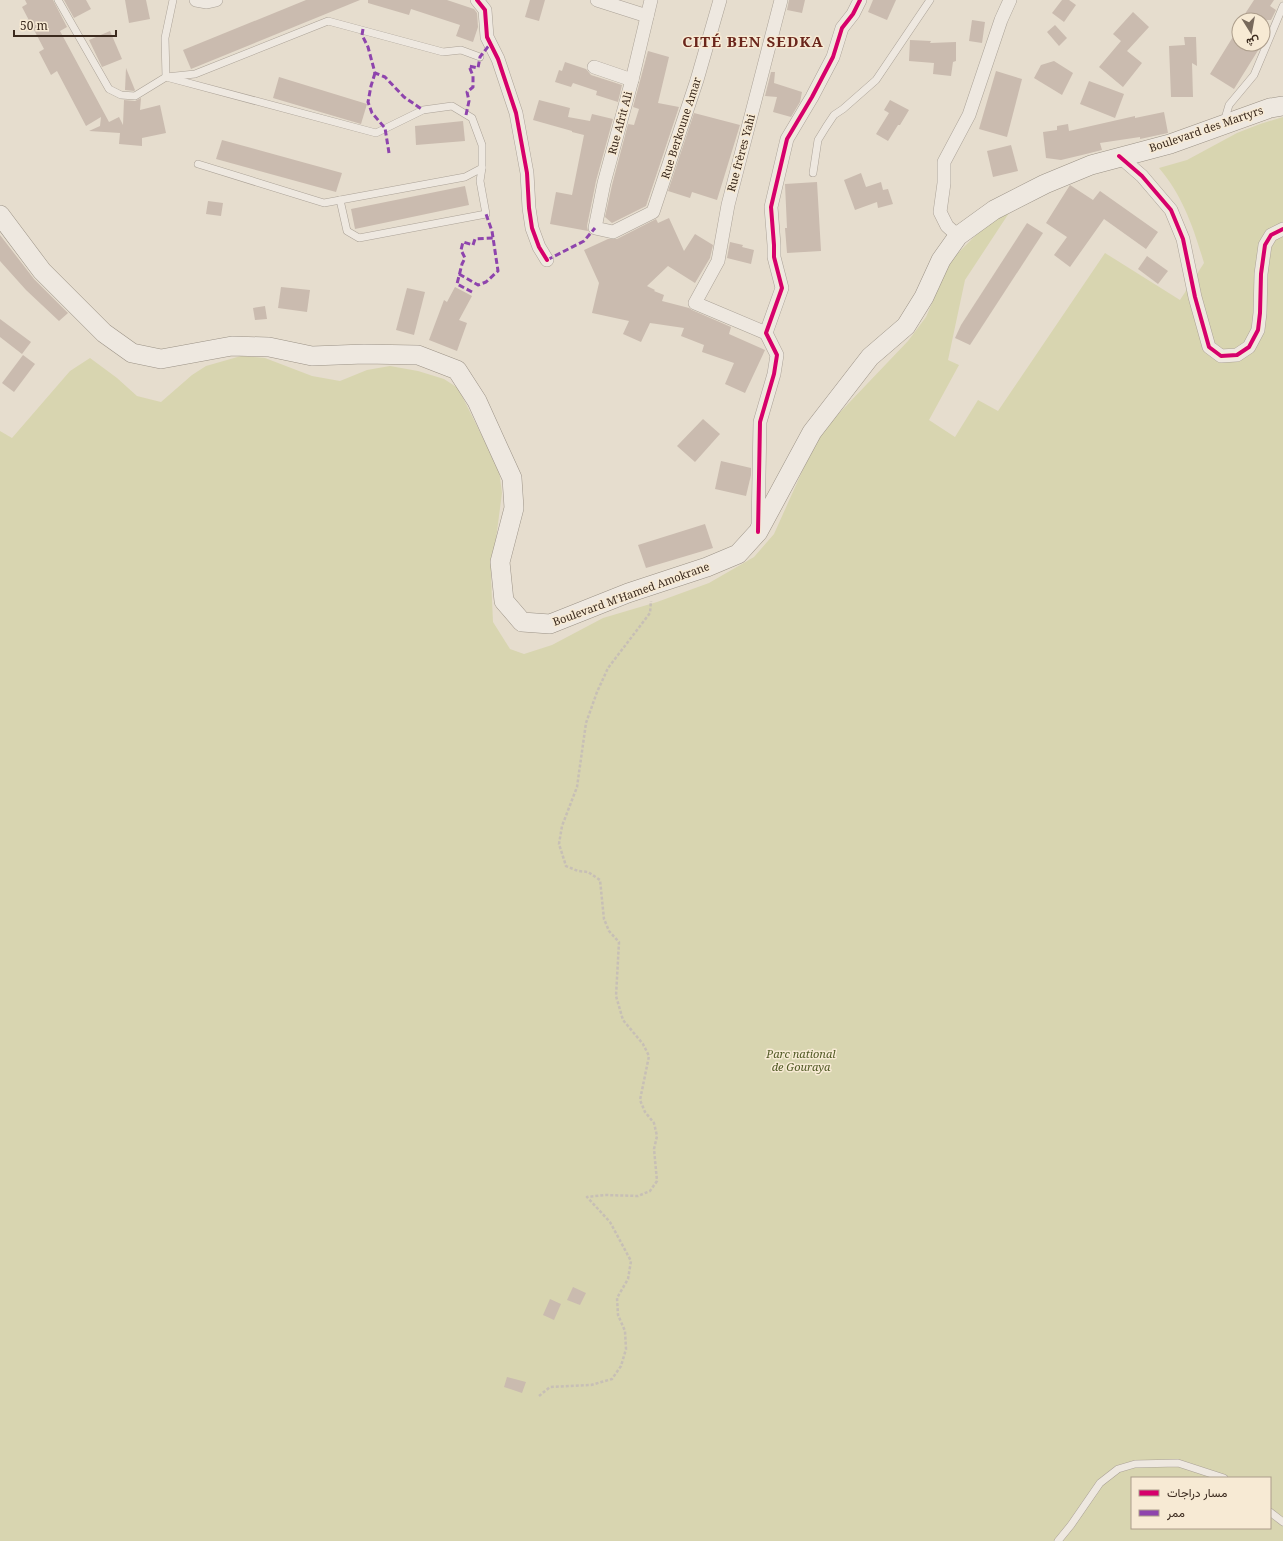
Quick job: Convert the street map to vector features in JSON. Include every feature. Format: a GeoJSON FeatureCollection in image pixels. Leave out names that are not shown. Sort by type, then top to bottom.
{"type":"FeatureCollection","features":[{"type":"Feature","properties":{"kind":"main road","name":"Boulevard des Martyrs"},"geometry":{"type":"LineString","coordinates":[[958,236],[994,210],[1045,184],[1091,165],[1119,156],[1170,144],[1270,108],[1283,106]]}},
{"type":"Feature","properties":{"kind":"main road","name":"Boulevard M'Hamed Amokrane"},"geometry":{"type":"LineString","coordinates":[[0,215],[42,271],[104,333],[132,353],[161,359],[232,346],[269,347],[312,356],[364,354],[418,355],[457,370],[477,401],[512,478],[514,508],[500,562],[504,601],[522,622],[550,624],[628,593],[707,567],[738,554],[758,532],[812,432],[870,357],[906,326],[924,297],[941,260],[958,236]]}},
{"type":"Feature","properties":{"kind":"street"},"geometry":{"type":"LineString","coordinates":[[196,0],[206,2],[216,0]]}},
{"type":"Feature","properties":{"kind":"street"},"geometry":{"type":"LineString","coordinates":[[477,0],[485,10],[487,37],[498,59],[516,113],[528,174],[529,208],[532,228],[539,247],[547,260]]}},
{"type":"Feature","properties":{"kind":"street"},"geometry":{"type":"LineString","coordinates":[[597,0],[647,16]]}},
{"type":"Feature","properties":{"kind":"street","name":"Rue Afrit Ali"},"geometry":{"type":"LineString","coordinates":[[613,232],[594,228],[604,183],[632,80],[651,0]]}},
{"type":"Feature","properties":{"kind":"street","name":"Rue Berkoune Amar"},"geometry":{"type":"LineString","coordinates":[[613,232],[653,212],[697,80],[720,0]]}},
{"type":"Feature","properties":{"kind":"street","name":"Rue frères Yahi"},"geometry":{"type":"LineString","coordinates":[[766,333],[695,303],[718,261],[728,205],[781,0]]}},
{"type":"Feature","properties":{"kind":"street"},"geometry":{"type":"LineString","coordinates":[[758,532],[760,422],[774,374],[776,355],[766,333],[782,288],[774,256],[771,207],[787,139],[812,97],[833,57],[842,28],[853,14],[860,0]]}},
{"type":"Feature","properties":{"kind":"street"},"geometry":{"type":"LineString","coordinates":[[958,236],[947,226],[940,212],[944,183],[944,162],[969,116],[1001,20],[1010,0]]}},
{"type":"Feature","properties":{"kind":"street"},"geometry":{"type":"LineString","coordinates":[[594,67],[632,80]]}},
{"type":"Feature","properties":{"kind":"street"},"geometry":{"type":"LineString","coordinates":[[1119,156],[1142,176],[1171,210],[1183,239],[1197,304],[1209,347],[1221,356],[1237,355],[1249,346],[1258,330],[1261,274],[1265,245],[1271,235],[1283,229]]}},
{"type":"Feature","properties":{"kind":"lane"},"geometry":{"type":"LineString","coordinates":[[58,0],[109,89],[121,95],[135,96],[166,77],[195,74],[328,21],[443,52],[461,50],[480,57]]}},
{"type":"Feature","properties":{"kind":"lane"},"geometry":{"type":"LineString","coordinates":[[166,77],[165,38],[173,0]]}},
{"type":"Feature","properties":{"kind":"lane"},"geometry":{"type":"LineString","coordinates":[[813,173],[818,140],[834,114],[843,109],[876,80],[930,0]]}},
{"type":"Feature","properties":{"kind":"lane"},"geometry":{"type":"LineString","coordinates":[[1224,124],[1229,105],[1254,75],[1283,6]]}},
{"type":"Feature","properties":{"kind":"lane"},"geometry":{"type":"LineString","coordinates":[[166,77],[376,133],[423,110],[452,106],[472,118],[482,145],[482,168],[480,181],[486,214],[359,238],[347,231],[340,200]]}},
{"type":"Feature","properties":{"kind":"lane"},"geometry":{"type":"LineString","coordinates":[[198,164],[324,203],[465,176],[482,168]]}},
{"type":"Feature","properties":{"kind":"lane"},"geometry":{"type":"LineString","coordinates":[[1058,1541],[1100,1483],[1118,1469],[1135,1464],[1178,1463],[1221,1477]]}},
{"type":"Feature","properties":{"kind":"lane"},"geometry":{"type":"LineString","coordinates":[[1271,1513],[1283,1522]]}},
{"type":"Feature","properties":{"kind":"path"},"geometry":{"type":"LineString","coordinates":[[539,1396],[550,1387],[591,1385],[612,1379],[621,1366],[626,1349],[625,1331],[618,1315],[617,1298],[628,1279],[631,1261],[610,1222],[587,1197],[605,1195],[638,1196],[650,1191],[657,1181],[654,1149],[657,1136],[654,1123],[645,1112],[640,1100],[649,1056],[643,1044],[623,1020],[616,996],[619,942],[609,931],[604,919],[600,880],[588,872],[578,871],[566,866],[559,844],[562,826],[577,787],[586,723],[597,692],[608,668],[650,612],[653,585]]}},
{"type":"Feature","properties":{"kind":"green space","name":"Parc national de Gouraya"},"geometry":{"type":"Polygon","coordinates":[[[1283,117],[1283,1541],[0,1541],[0,431],[12,438],[70,371],[90,358],[117,378],[137,396],[161,402],[192,375],[206,366],[241,356],[265,358],[312,376],[340,381],[367,370],[390,366],[418,371],[444,379],[458,388],[499,470],[502,493],[491,577],[493,622],[510,649],[524,654],[552,645],[603,618],[657,602],[709,583],[754,557],[774,534],[805,465],[825,428],[908,341],[926,317],[950,261],[988,223],[1009,213],[965,280],[948,360],[959,365],[929,420],[955,437],[978,400],[998,411],[1105,253],[1180,300],[1204,263],[1187,213],[1175,190],[1159,168],[1187,160],[1237,133],[1283,117]]]}},
{"type":"Feature","properties":{"kind":"building"},"geometry":{"type":"Polygon","coordinates":[[[25,0],[53,0],[67,27],[60,31],[109,122],[119,117],[123,125],[124,100],[135,101],[141,98],[140,110],[160,105],[166,133],[142,138],[142,146],[119,144],[120,133],[89,131],[100,126],[101,117],[86,126],[57,71],[51,75],[39,52],[44,49],[22,7],[27,4],[25,0]]]}},
{"type":"Feature","properties":{"kind":"building"},"geometry":{"type":"Polygon","coordinates":[[[64,0],[86,0],[91,9],[74,18],[64,0]]]}},
{"type":"Feature","properties":{"kind":"building"},"geometry":{"type":"Polygon","coordinates":[[[125,0],[146,0],[150,19],[129,23],[125,0]]]}},
{"type":"Feature","properties":{"kind":"building"},"geometry":{"type":"Polygon","coordinates":[[[306,0],[360,0],[191,69],[183,50],[306,0]]]}},
{"type":"Feature","properties":{"kind":"building"},"geometry":{"type":"Polygon","coordinates":[[[368,0],[447,0],[474,9],[477,13],[478,27],[473,42],[456,36],[460,25],[411,9],[409,15],[368,3],[368,0]]]}},
{"type":"Feature","properties":{"kind":"building"},"geometry":{"type":"Polygon","coordinates":[[[530,0],[545,0],[539,21],[525,17],[530,0]]]}},
{"type":"Feature","properties":{"kind":"building"},"geometry":{"type":"Polygon","coordinates":[[[789,0],[805,0],[802,13],[787,10],[789,0]]]}},
{"type":"Feature","properties":{"kind":"building"},"geometry":{"type":"Polygon","coordinates":[[[873,0],[896,0],[887,20],[868,12],[873,0]]]}},
{"type":"Feature","properties":{"kind":"building"},"geometry":{"type":"Polygon","coordinates":[[[1062,0],[1069,0],[1076,5],[1064,22],[1052,13],[1062,0]]]}},
{"type":"Feature","properties":{"kind":"building"},"geometry":{"type":"Polygon","coordinates":[[[1254,0],[1274,0],[1270,6],[1276,10],[1271,20],[1271,12],[1246,12],[1254,0]]]}},
{"type":"Feature","properties":{"kind":"building"},"geometry":{"type":"Polygon","coordinates":[[[1133,12],[1149,27],[1127,51],[1142,63],[1123,87],[1099,67],[1121,41],[1113,34],[1133,12]]]}},
{"type":"Feature","properties":{"kind":"building"},"geometry":{"type":"Polygon","coordinates":[[[972,20],[985,22],[982,43],[969,41],[972,20]]]}},
{"type":"Feature","properties":{"kind":"building"},"geometry":{"type":"Polygon","coordinates":[[[1055,25],[1067,38],[1059,46],[1047,32],[1055,25]]]}},
{"type":"Feature","properties":{"kind":"building"},"geometry":{"type":"Polygon","coordinates":[[[110,31],[122,59],[102,67],[89,40],[110,31]]]}},
{"type":"Feature","properties":{"kind":"building"},"geometry":{"type":"Polygon","coordinates":[[[1184,37],[1196,37],[1197,66],[1192,63],[1193,97],[1171,97],[1169,46],[1185,45],[1184,37]]]}},
{"type":"Feature","properties":{"kind":"building"},"geometry":{"type":"Polygon","coordinates":[[[910,40],[931,41],[930,43],[956,42],[956,61],[953,62],[951,76],[933,74],[934,63],[909,61],[910,40]]]}},
{"type":"Feature","properties":{"kind":"building"},"geometry":{"type":"Polygon","coordinates":[[[1231,40],[1231,52],[1257,52],[1234,89],[1210,74],[1231,40]]]}},
{"type":"Feature","properties":{"kind":"building"},"geometry":{"type":"Polygon","coordinates":[[[648,51],[669,57],[658,103],[679,107],[646,206],[612,223],[605,217],[628,124],[634,125],[639,109],[633,107],[648,51]]]}},
{"type":"Feature","properties":{"kind":"building"},"geometry":{"type":"Polygon","coordinates":[[[1054,61],[1073,73],[1062,95],[1034,78],[1041,65],[1054,61]]]}},
{"type":"Feature","properties":{"kind":"building"},"geometry":{"type":"Polygon","coordinates":[[[565,62],[586,69],[591,75],[622,85],[618,102],[596,95],[597,91],[573,83],[571,87],[555,82],[559,70],[562,71],[565,62]]]}},
{"type":"Feature","properties":{"kind":"building"},"geometry":{"type":"Polygon","coordinates":[[[126,68],[135,90],[134,91],[125,90],[126,68]]]}},
{"type":"Feature","properties":{"kind":"building"},"geometry":{"type":"Polygon","coordinates":[[[996,71],[1022,79],[1007,137],[979,129],[996,71]]]}},
{"type":"Feature","properties":{"kind":"building"},"geometry":{"type":"Polygon","coordinates":[[[771,72],[775,72],[774,83],[802,92],[800,102],[791,117],[773,112],[777,97],[765,96],[771,72]]]}},
{"type":"Feature","properties":{"kind":"building"},"geometry":{"type":"Polygon","coordinates":[[[279,77],[367,104],[361,124],[273,98],[279,77]]]}},
{"type":"Feature","properties":{"kind":"building"},"geometry":{"type":"Polygon","coordinates":[[[1089,81],[1124,94],[1115,118],[1080,104],[1089,81]]]}},
{"type":"Feature","properties":{"kind":"building"},"geometry":{"type":"Polygon","coordinates":[[[539,100],[570,108],[568,117],[590,121],[592,114],[613,119],[596,181],[587,226],[588,231],[550,224],[556,192],[572,195],[584,135],[533,120],[539,100]]]}},
{"type":"Feature","properties":{"kind":"building"},"geometry":{"type":"Polygon","coordinates":[[[890,100],[909,110],[888,141],[876,134],[889,113],[884,110],[890,100]]]}},
{"type":"Feature","properties":{"kind":"building"},"geometry":{"type":"Polygon","coordinates":[[[1164,112],[1168,133],[1140,139],[1140,137],[1100,143],[1102,150],[1061,160],[1046,158],[1043,132],[1057,130],[1057,126],[1068,124],[1069,131],[1135,116],[1135,118],[1164,112]]]}},
{"type":"Feature","properties":{"kind":"building"},"geometry":{"type":"Polygon","coordinates":[[[694,113],[740,125],[717,200],[692,192],[690,198],[668,191],[694,113]]]}},
{"type":"Feature","properties":{"kind":"building"},"geometry":{"type":"Polygon","coordinates":[[[463,121],[465,141],[416,145],[415,126],[463,121]]]}},
{"type":"Feature","properties":{"kind":"building"},"geometry":{"type":"Polygon","coordinates":[[[222,140],[342,173],[336,192],[216,159],[222,140]]]}},
{"type":"Feature","properties":{"kind":"building"},"geometry":{"type":"Polygon","coordinates":[[[1011,145],[1018,171],[993,177],[987,151],[1011,145]]]}},
{"type":"Feature","properties":{"kind":"building"},"geometry":{"type":"Polygon","coordinates":[[[861,173],[866,187],[881,182],[883,190],[888,189],[893,204],[878,208],[877,202],[855,210],[844,180],[861,173]]]}},
{"type":"Feature","properties":{"kind":"building"},"geometry":{"type":"Polygon","coordinates":[[[817,182],[821,251],[787,253],[785,228],[787,228],[785,184],[817,182]]]}},
{"type":"Feature","properties":{"kind":"building"},"geometry":{"type":"Polygon","coordinates":[[[1070,185],[1093,200],[1100,191],[1158,232],[1146,249],[1104,219],[1070,267],[1054,255],[1067,237],[1046,223],[1070,185]]]}},
{"type":"Feature","properties":{"kind":"building"},"geometry":{"type":"Polygon","coordinates":[[[465,186],[469,205],[355,229],[351,209],[465,186]]]}},
{"type":"Feature","properties":{"kind":"building"},"geometry":{"type":"Polygon","coordinates":[[[208,201],[223,203],[221,216],[206,214],[208,201]]]}},
{"type":"Feature","properties":{"kind":"building"},"geometry":{"type":"Polygon","coordinates":[[[669,218],[684,251],[695,234],[713,245],[710,258],[695,283],[668,266],[647,286],[664,295],[662,301],[689,308],[731,327],[729,334],[765,350],[745,393],[725,384],[734,363],[702,352],[704,345],[681,336],[684,328],[650,323],[641,342],[623,334],[629,321],[592,313],[599,283],[584,250],[608,239],[617,239],[656,219],[658,223],[669,218]]]}},
{"type":"Feature","properties":{"kind":"building"},"geometry":{"type":"Polygon","coordinates":[[[1027,223],[1043,233],[970,345],[955,338],[961,325],[1027,223]]]}},
{"type":"Feature","properties":{"kind":"building"},"geometry":{"type":"Polygon","coordinates":[[[0,235],[34,279],[68,313],[59,321],[26,290],[0,261],[0,235]]]}},
{"type":"Feature","properties":{"kind":"building"},"geometry":{"type":"Polygon","coordinates":[[[730,242],[743,245],[742,247],[754,250],[751,264],[727,258],[730,242]]]}},
{"type":"Feature","properties":{"kind":"building"},"geometry":{"type":"Polygon","coordinates":[[[1147,256],[1168,271],[1158,284],[1138,269],[1147,256]]]}},
{"type":"Feature","properties":{"kind":"building"},"geometry":{"type":"Polygon","coordinates":[[[281,287],[310,290],[307,312],[278,308],[281,287]]]}},
{"type":"Feature","properties":{"kind":"building"},"geometry":{"type":"Polygon","coordinates":[[[455,287],[472,296],[459,320],[467,323],[457,351],[429,340],[444,300],[447,302],[455,287]]]}},
{"type":"Feature","properties":{"kind":"building"},"geometry":{"type":"Polygon","coordinates":[[[407,288],[425,292],[414,335],[396,330],[407,288]]]}},
{"type":"Feature","properties":{"kind":"building"},"geometry":{"type":"Polygon","coordinates":[[[265,306],[267,319],[255,320],[253,308],[265,306]]]}},
{"type":"Feature","properties":{"kind":"building"},"geometry":{"type":"Polygon","coordinates":[[[0,319],[31,342],[22,354],[0,337],[0,319]]]}},
{"type":"Feature","properties":{"kind":"building"},"geometry":{"type":"Polygon","coordinates":[[[23,355],[35,364],[14,392],[2,383],[23,355]]]}},
{"type":"Feature","properties":{"kind":"building"},"geometry":{"type":"Polygon","coordinates":[[[703,419],[720,434],[695,462],[677,446],[703,419]]]}},
{"type":"Feature","properties":{"kind":"building"},"geometry":{"type":"Polygon","coordinates":[[[721,461],[751,468],[751,475],[746,496],[715,489],[721,461]]]}},
{"type":"Feature","properties":{"kind":"building"},"geometry":{"type":"Polygon","coordinates":[[[705,524],[713,548],[646,568],[638,545],[705,524]]]}},
{"type":"Feature","properties":{"kind":"building"},"geometry":{"type":"Polygon","coordinates":[[[573,1287],[586,1293],[580,1305],[567,1300],[573,1287]]]}},
{"type":"Feature","properties":{"kind":"building"},"geometry":{"type":"Polygon","coordinates":[[[550,1299],[561,1304],[554,1320],[543,1315],[550,1299]]]}},
{"type":"Feature","properties":{"kind":"building"},"geometry":{"type":"Polygon","coordinates":[[[507,1377],[526,1382],[522,1393],[504,1387],[507,1377]]]}},
{"type":"Feature","properties":{"kind":"marked path"},"geometry":{"type":"LineString","coordinates":[[363,29],[362,35],[368,47],[375,73],[385,77],[404,97],[423,110]]}},
{"type":"Feature","properties":{"kind":"marked path"},"geometry":{"type":"LineString","coordinates":[[466,115],[469,101],[467,92],[473,87],[473,76],[469,66],[478,68],[480,57],[490,44]]}},
{"type":"Feature","properties":{"kind":"marked path"},"geometry":{"type":"LineString","coordinates":[[375,73],[368,102],[372,113],[385,128],[389,153]]}},
{"type":"Feature","properties":{"kind":"marked path"},"geometry":{"type":"LineString","coordinates":[[459,274],[478,285],[486,282],[498,271],[492,231],[486,214]]}},
{"type":"Feature","properties":{"kind":"marked path"},"geometry":{"type":"LineString","coordinates":[[547,260],[584,241],[595,228]]}},
{"type":"Feature","properties":{"kind":"marked path"},"geometry":{"type":"LineString","coordinates":[[472,292],[457,284],[465,258],[461,250],[463,242],[473,245],[475,239],[493,238]]}},
{"type":"Feature","properties":{"kind":"cycle path"},"geometry":{"type":"LineString","coordinates":[[477,0],[485,10],[487,37],[498,59],[516,113],[527,173],[532,228],[539,247],[547,260]]}},
{"type":"Feature","properties":{"kind":"cycle path"},"geometry":{"type":"LineString","coordinates":[[758,532],[760,422],[774,374],[777,355],[766,333],[782,288],[774,257],[771,207],[787,139],[812,97],[833,57],[842,28],[853,14],[860,0]]}},
{"type":"Feature","properties":{"kind":"cycle path"},"geometry":{"type":"LineString","coordinates":[[1119,156],[1142,176],[1171,210],[1183,239],[1195,297],[1209,347],[1221,356],[1237,355],[1249,347],[1258,330],[1261,274],[1265,245],[1271,235],[1283,229]]}},
{"type":"Feature","properties":{"kind":"district","name":"CITÉ BEN SEDKA"},"geometry":{"type":"Point","coordinates":[753,42]}}]}
